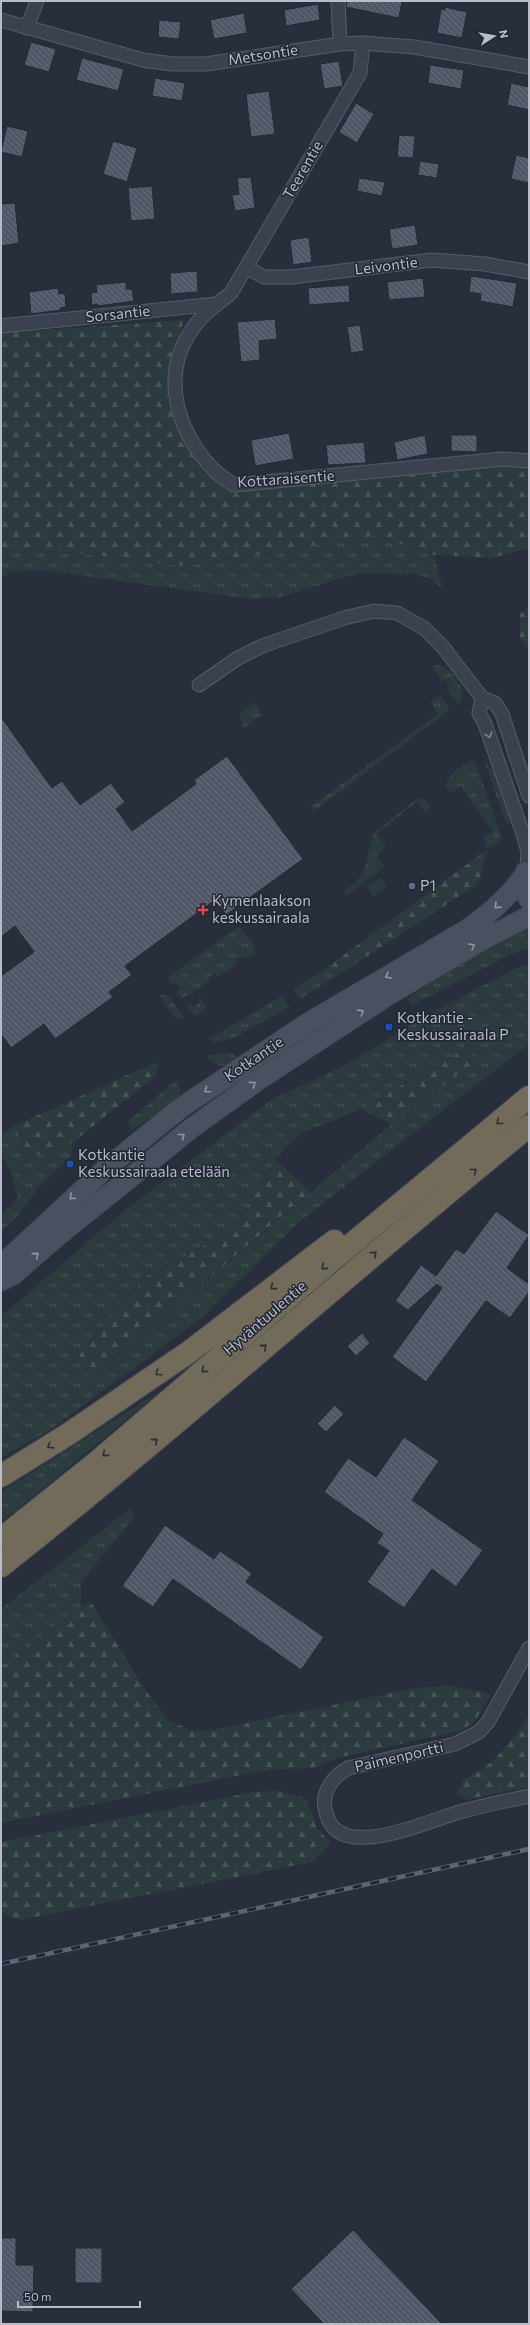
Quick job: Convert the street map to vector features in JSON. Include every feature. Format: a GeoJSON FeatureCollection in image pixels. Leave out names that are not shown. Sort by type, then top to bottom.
{"type":"FeatureCollection","features":[{"type":"Feature","properties":{"kind":"highway","name":"Hyväntuulentie"},"geometry":{"type":"LineString","coordinates":[[1,1539],[108,1452],[450,1160],[529,1097]]}},
{"type":"Feature","properties":{"kind":"highway","name":"Hyväntuulentie"},"geometry":{"type":"LineString","coordinates":[[1,1566],[71,1511],[399,1233],[529,1126]]}},
{"type":"Feature","properties":{"kind":"highway"},"geometry":{"type":"LineString","coordinates":[[1,1476],[66,1435],[183,1356],[326,1246],[450,1160]]}},
{"type":"Feature","properties":{"kind":"highway"},"geometry":{"type":"LineString","coordinates":[[1,1581],[71,1511]]}},
{"type":"Feature","properties":{"kind":"street"},"geometry":{"type":"LineString","coordinates":[[27,28],[37,1]]}},
{"type":"Feature","properties":{"kind":"street"},"geometry":{"type":"LineString","coordinates":[[338,1],[340,44]]}},
{"type":"Feature","properties":{"kind":"street","name":"Metsontie"},"geometry":{"type":"LineString","coordinates":[[3,23],[27,28],[143,60],[172,64],[206,64],[340,44],[363,43],[414,47],[529,67]]}},
{"type":"Feature","properties":{"kind":"street","name":"Teerentie"},"geometry":{"type":"LineString","coordinates":[[216,304],[231,293],[360,73],[363,43]]}},
{"type":"Feature","properties":{"kind":"street","name":"Leivontie"},"geometry":{"type":"LineString","coordinates":[[246,267],[264,277],[292,277],[432,260],[485,264],[529,272]]}},
{"type":"Feature","properties":{"kind":"street","name":"Sorsantie"},"geometry":{"type":"LineString","coordinates":[[1,326],[216,304]]}},
{"type":"Feature","properties":{"kind":"street","name":"Kottaraisentie"},"geometry":{"type":"LineString","coordinates":[[216,304],[193,328],[184,344],[177,365],[175,402],[182,425],[207,462],[212,469],[234,485],[503,459],[529,461]]}},
{"type":"Feature","properties":{"kind":"street"},"geometry":{"type":"LineString","coordinates":[[199,684],[238,658],[262,646],[344,618],[374,611],[397,613],[424,628],[443,648],[482,698],[495,703],[502,714],[529,796]]}},
{"type":"Feature","properties":{"kind":"street"},"geometry":{"type":"LineString","coordinates":[[482,698],[478,713],[485,724],[528,852],[525,894],[529,900]]}},
{"type":"Feature","properties":{"kind":"street","name":"Kotkantie"},"geometry":{"type":"LineString","coordinates":[[1,1265],[104,1170],[182,1107],[306,1024],[466,930],[487,916],[512,892],[527,870]]}},
{"type":"Feature","properties":{"kind":"street","name":"Kotkantie"},"geometry":{"type":"LineString","coordinates":[[1,1281],[13,1275],[119,1186],[193,1127],[260,1079],[387,996],[484,939],[529,916]]}},
{"type":"Feature","properties":{"kind":"street","name":"Paimenportti"},"geometry":{"type":"LineString","coordinates":[[529,1648],[488,1722],[479,1732],[455,1744],[348,1768],[336,1775],[327,1787],[324,1800],[326,1814],[332,1826],[344,1834],[360,1837],[420,1827],[463,1811],[529,1796]]}},
{"type":"Feature","properties":{"kind":"green space"},"geometry":{"type":"Polygon","coordinates":[[[184,320],[169,368],[168,400],[182,439],[205,473],[229,491],[500,465],[529,468],[529,548],[492,558],[434,555],[375,536],[183,566],[87,554],[15,549],[1,550],[1,333],[184,320]]]}},
{"type":"Feature","properties":{"kind":"green space"},"geometry":{"type":"Polygon","coordinates":[[[375,536],[434,555],[443,589],[429,578],[412,574],[359,573],[280,597],[251,599],[40,570],[11,572],[1,578],[1,550],[15,549],[87,554],[183,566],[375,536]]]}},
{"type":"Feature","properties":{"kind":"green space"},"geometry":{"type":"Polygon","coordinates":[[[529,607],[529,648],[520,639],[520,614],[529,607]]]}},
{"type":"Feature","properties":{"kind":"green space"},"geometry":{"type":"Polygon","coordinates":[[[437,665],[447,669],[455,677],[461,687],[463,698],[458,704],[447,689],[450,686],[445,679],[442,681],[433,667],[437,665]]]}},
{"type":"Feature","properties":{"kind":"green space"},"geometry":{"type":"Polygon","coordinates":[[[441,695],[450,710],[314,811],[310,807],[438,714],[431,702],[441,695]]]}},
{"type":"Feature","properties":{"kind":"green space"},"geometry":{"type":"Polygon","coordinates":[[[254,702],[263,714],[244,728],[239,715],[254,702]]]}},
{"type":"Feature","properties":{"kind":"green space"},"geometry":{"type":"Polygon","coordinates":[[[475,761],[502,839],[489,848],[483,838],[493,831],[460,786],[450,793],[446,786],[453,773],[466,764],[475,761]]]}},
{"type":"Feature","properties":{"kind":"green space"},"geometry":{"type":"Polygon","coordinates":[[[485,763],[494,770],[512,822],[506,824],[485,763]]]}},
{"type":"Feature","properties":{"kind":"green space"},"geometry":{"type":"Polygon","coordinates":[[[418,798],[425,800],[431,807],[425,812],[417,802],[376,834],[386,847],[376,856],[385,867],[346,896],[343,892],[356,882],[364,871],[373,833],[418,798]]]}},
{"type":"Feature","properties":{"kind":"green space"},"geometry":{"type":"Polygon","coordinates":[[[489,848],[478,884],[338,975],[322,971],[489,848]]]}},
{"type":"Feature","properties":{"kind":"green space"},"geometry":{"type":"Polygon","coordinates":[[[380,877],[387,886],[373,896],[367,887],[380,877]]]}},
{"type":"Feature","properties":{"kind":"green space"},"geometry":{"type":"Polygon","coordinates":[[[239,926],[256,948],[254,949],[256,953],[245,959],[242,956],[235,961],[236,965],[217,977],[215,973],[208,977],[210,981],[182,999],[177,991],[181,989],[175,982],[172,984],[167,978],[239,926]]]}},
{"type":"Feature","properties":{"kind":"green space"},"geometry":{"type":"Polygon","coordinates":[[[529,928],[529,948],[512,954],[413,1005],[407,999],[480,950],[512,934],[529,928]]]}},
{"type":"Feature","properties":{"kind":"green space"},"geometry":{"type":"Polygon","coordinates":[[[529,965],[529,1044],[299,1222],[203,1317],[53,1428],[1,1458],[1,1316],[125,1210],[271,1100],[347,1064],[422,1018],[516,968],[529,965]],[[465,1049],[360,1109],[303,1132],[275,1159],[233,1230],[146,1277],[79,1354],[91,1378],[392,1124],[476,1060],[465,1049]]]}},
{"type":"Feature","properties":{"kind":"green space"},"geometry":{"type":"Polygon","coordinates":[[[322,971],[338,975],[300,999],[293,989],[322,971]]]}},
{"type":"Feature","properties":{"kind":"green space"},"geometry":{"type":"Polygon","coordinates":[[[159,995],[168,995],[185,1019],[175,1018],[159,995]]]}},
{"type":"Feature","properties":{"kind":"green space"},"geometry":{"type":"Polygon","coordinates":[[[282,996],[289,1007],[238,1036],[215,1043],[208,1039],[282,996]]]}},
{"type":"Feature","properties":{"kind":"green space"},"geometry":{"type":"Polygon","coordinates":[[[200,997],[207,1008],[195,1016],[187,1006],[191,1003],[193,1007],[200,1002],[198,998],[200,997]]]}},
{"type":"Feature","properties":{"kind":"green space"},"geometry":{"type":"Polygon","coordinates":[[[465,1049],[477,1060],[392,1124],[360,1109],[465,1049]]]}},
{"type":"Feature","properties":{"kind":"green space"},"geometry":{"type":"Polygon","coordinates":[[[230,1052],[240,1060],[227,1065],[219,1065],[207,1058],[211,1055],[230,1052]]]}},
{"type":"Feature","properties":{"kind":"green space"},"geometry":{"type":"Polygon","coordinates":[[[157,1062],[156,1076],[72,1143],[41,1156],[27,1149],[11,1127],[157,1062]]]}},
{"type":"Feature","properties":{"kind":"green space"},"geometry":{"type":"Polygon","coordinates":[[[176,1080],[180,1089],[179,1100],[171,1107],[132,1129],[127,1122],[176,1080]]]}},
{"type":"Feature","properties":{"kind":"green space"},"geometry":{"type":"Polygon","coordinates":[[[11,1127],[27,1149],[41,1156],[72,1143],[71,1157],[40,1186],[16,1218],[1,1232],[1,1215],[18,1198],[10,1169],[1,1155],[1,1136],[11,1127]]]}},
{"type":"Feature","properties":{"kind":"green space"},"geometry":{"type":"Polygon","coordinates":[[[275,1159],[310,1192],[90,1379],[79,1354],[146,1277],[233,1230],[275,1159]]]}},
{"type":"Feature","properties":{"kind":"green space"},"geometry":{"type":"Polygon","coordinates":[[[163,1389],[17,1510],[1,1522],[1,1492],[163,1389]]]}},
{"type":"Feature","properties":{"kind":"green space"},"geometry":{"type":"Polygon","coordinates":[[[131,1508],[134,1518],[81,1582],[81,1606],[1,1667],[1,1609],[131,1508]]]}},
{"type":"Feature","properties":{"kind":"green space"},"geometry":{"type":"Polygon","coordinates":[[[91,1602],[144,1688],[168,1720],[193,1731],[217,1729],[415,1688],[454,1686],[491,1694],[474,1723],[459,1731],[342,1757],[313,1768],[266,1770],[1,1823],[1,1667],[81,1606],[91,1602]]]}},
{"type":"Feature","properties":{"kind":"green space"},"geometry":{"type":"Polygon","coordinates":[[[529,1715],[529,1787],[465,1800],[457,1794],[464,1779],[475,1774],[493,1760],[509,1743],[529,1715]]]}},
{"type":"Feature","properties":{"kind":"green space"},"geometry":{"type":"Polygon","coordinates":[[[280,1791],[306,1798],[317,1828],[331,1843],[312,1862],[20,1920],[1,1912],[1,1842],[254,1792],[280,1791]]]}},
{"type":"Feature","properties":{"kind":"building"},"geometry":{"type":"Polygon","coordinates":[[[347,1],[402,1],[399,18],[346,7],[347,1]]]}},
{"type":"Feature","properties":{"kind":"building"},"geometry":{"type":"Polygon","coordinates":[[[318,4],[320,20],[286,26],[284,10],[318,4]]]}},
{"type":"Feature","properties":{"kind":"building"},"geometry":{"type":"Polygon","coordinates":[[[445,7],[467,12],[462,38],[437,33],[441,9],[445,10],[445,7]]]}},
{"type":"Feature","properties":{"kind":"building"},"geometry":{"type":"Polygon","coordinates":[[[244,13],[247,33],[214,39],[210,20],[244,13]]]}},
{"type":"Feature","properties":{"kind":"building"},"geometry":{"type":"Polygon","coordinates":[[[159,20],[181,22],[179,39],[158,37],[159,20]]]}},
{"type":"Feature","properties":{"kind":"building"},"geometry":{"type":"Polygon","coordinates":[[[31,42],[56,49],[49,72],[24,65],[31,42]]]}},
{"type":"Feature","properties":{"kind":"building"},"geometry":{"type":"Polygon","coordinates":[[[82,58],[124,69],[118,91],[76,80],[82,58]]]}},
{"type":"Feature","properties":{"kind":"building"},"geometry":{"type":"Polygon","coordinates":[[[339,61],[343,86],[324,89],[320,64],[339,61]]]}},
{"type":"Feature","properties":{"kind":"building"},"geometry":{"type":"Polygon","coordinates":[[[430,65],[464,70],[461,89],[428,83],[430,65]]]}},
{"type":"Feature","properties":{"kind":"building"},"geometry":{"type":"Polygon","coordinates":[[[155,78],[185,83],[182,101],[152,96],[155,78]]]}},
{"type":"Feature","properties":{"kind":"building"},"geometry":{"type":"Polygon","coordinates":[[[511,83],[529,87],[529,110],[507,105],[511,83]]]}},
{"type":"Feature","properties":{"kind":"building"},"geometry":{"type":"Polygon","coordinates":[[[269,91],[275,134],[251,137],[246,94],[269,91]]]}},
{"type":"Feature","properties":{"kind":"building"},"geometry":{"type":"Polygon","coordinates":[[[356,103],[374,114],[357,143],[339,132],[356,103]]]}},
{"type":"Feature","properties":{"kind":"building"},"geometry":{"type":"Polygon","coordinates":[[[7,126],[28,131],[22,157],[1,152],[7,126]]]}},
{"type":"Feature","properties":{"kind":"building"},"geometry":{"type":"Polygon","coordinates":[[[399,135],[415,136],[413,158],[397,157],[399,135]]]}},
{"type":"Feature","properties":{"kind":"building"},"geometry":{"type":"Polygon","coordinates":[[[113,141],[137,148],[127,182],[103,174],[113,141]]]}},
{"type":"Feature","properties":{"kind":"building"},"geometry":{"type":"Polygon","coordinates":[[[516,155],[529,158],[529,183],[511,179],[516,155]]]}},
{"type":"Feature","properties":{"kind":"building"},"geometry":{"type":"Polygon","coordinates":[[[420,161],[439,164],[437,178],[418,175],[420,161]]]}},
{"type":"Feature","properties":{"kind":"building"},"geometry":{"type":"Polygon","coordinates":[[[251,177],[255,208],[235,211],[232,195],[239,194],[237,178],[251,177]]]}},
{"type":"Feature","properties":{"kind":"building"},"geometry":{"type":"Polygon","coordinates":[[[359,178],[385,182],[382,196],[357,191],[359,178]]]}},
{"type":"Feature","properties":{"kind":"building"},"geometry":{"type":"Polygon","coordinates":[[[152,186],[155,219],[131,221],[128,188],[152,186]]]}},
{"type":"Feature","properties":{"kind":"building"},"geometry":{"type":"Polygon","coordinates":[[[15,203],[19,243],[1,246],[1,204],[15,203]]]}},
{"type":"Feature","properties":{"kind":"building"},"geometry":{"type":"Polygon","coordinates":[[[415,225],[418,245],[392,249],[389,229],[415,225]]]}},
{"type":"Feature","properties":{"kind":"building"},"geometry":{"type":"Polygon","coordinates":[[[309,237],[312,262],[293,265],[290,240],[309,237]]]}},
{"type":"Feature","properties":{"kind":"building"},"geometry":{"type":"Polygon","coordinates":[[[197,271],[198,292],[171,294],[170,273],[197,271]]]}},
{"type":"Feature","properties":{"kind":"building"},"geometry":{"type":"Polygon","coordinates":[[[471,276],[517,283],[513,307],[480,301],[481,294],[469,292],[471,276]]]}},
{"type":"Feature","properties":{"kind":"building"},"geometry":{"type":"Polygon","coordinates":[[[423,278],[425,297],[389,300],[387,282],[423,278]]]}},
{"type":"Feature","properties":{"kind":"building"},"geometry":{"type":"Polygon","coordinates":[[[126,282],[126,289],[132,289],[134,301],[98,306],[98,304],[92,305],[91,293],[97,292],[96,285],[126,282]]]}},
{"type":"Feature","properties":{"kind":"building"},"geometry":{"type":"Polygon","coordinates":[[[349,285],[350,302],[309,305],[308,288],[349,285]]]}},
{"type":"Feature","properties":{"kind":"building"},"geometry":{"type":"Polygon","coordinates":[[[58,288],[59,294],[65,293],[66,307],[60,308],[61,310],[31,314],[29,292],[58,288]]]}},
{"type":"Feature","properties":{"kind":"building"},"geometry":{"type":"Polygon","coordinates":[[[275,319],[277,339],[259,341],[260,360],[241,362],[237,322],[275,319]]]}},
{"type":"Feature","properties":{"kind":"building"},"geometry":{"type":"Polygon","coordinates":[[[360,325],[364,351],[351,353],[347,327],[360,325]]]}},
{"type":"Feature","properties":{"kind":"building"},"geometry":{"type":"Polygon","coordinates":[[[289,433],[294,459],[255,466],[251,440],[289,433]]]}},
{"type":"Feature","properties":{"kind":"building"},"geometry":{"type":"Polygon","coordinates":[[[425,435],[428,454],[397,460],[394,442],[425,435]]]}},
{"type":"Feature","properties":{"kind":"building"},"geometry":{"type":"Polygon","coordinates":[[[451,435],[477,435],[477,452],[451,451],[451,435]]]}},
{"type":"Feature","properties":{"kind":"building"},"geometry":{"type":"Polygon","coordinates":[[[364,442],[366,463],[328,465],[326,445],[364,442]]]}},
{"type":"Feature","properties":{"kind":"building"},"geometry":{"type":"Polygon","coordinates":[[[1,717],[52,788],[62,781],[80,805],[111,783],[125,802],[116,809],[132,831],[196,784],[194,780],[227,756],[303,859],[226,915],[215,900],[125,966],[132,975],[109,992],[113,997],[55,1039],[44,1024],[11,1048],[1,1034],[1,976],[34,952],[15,926],[1,937],[1,717]]]}},
{"type":"Feature","properties":{"kind":"building"},"geometry":{"type":"Polygon","coordinates":[[[496,1211],[529,1235],[507,1268],[529,1284],[529,1292],[510,1318],[486,1301],[426,1382],[392,1357],[442,1288],[437,1284],[408,1310],[395,1301],[421,1265],[436,1276],[456,1249],[464,1254],[496,1211]]]}},
{"type":"Feature","properties":{"kind":"building"},"geometry":{"type":"Polygon","coordinates":[[[362,1333],[370,1343],[356,1356],[347,1346],[362,1333]]]}},
{"type":"Feature","properties":{"kind":"building"},"geometry":{"type":"Polygon","coordinates":[[[335,1405],[344,1414],[326,1432],[317,1424],[335,1405]]]}},
{"type":"Feature","properties":{"kind":"building"},"geometry":{"type":"Polygon","coordinates":[[[404,1437],[439,1461],[412,1500],[483,1550],[456,1587],[432,1569],[404,1608],[367,1582],[389,1551],[377,1543],[383,1534],[324,1492],[348,1458],[376,1477],[404,1437]]]}},
{"type":"Feature","properties":{"kind":"building"},"geometry":{"type":"Polygon","coordinates":[[[165,1525],[214,1559],[220,1551],[252,1573],[246,1582],[324,1637],[301,1670],[173,1579],[153,1607],[122,1586],[165,1525]]]}},
{"type":"Feature","properties":{"kind":"building"},"geometry":{"type":"Polygon","coordinates":[[[353,2230],[442,2324],[324,2324],[291,2289],[353,2230]]]}},
{"type":"Feature","properties":{"kind":"building"},"geometry":{"type":"Polygon","coordinates":[[[1,2238],[16,2238],[16,2265],[34,2265],[33,2312],[1,2311],[1,2238]]]}},
{"type":"Feature","properties":{"kind":"building"},"geometry":{"type":"Polygon","coordinates":[[[75,2248],[102,2248],[102,2283],[75,2283],[75,2248]]]}},
{"type":"Feature","properties":{"kind":"railway"},"geometry":{"type":"LineString","coordinates":[[1,1964],[529,1849]]}},
{"type":"Feature","properties":{"kind":"place","name":"P1"},"geometry":{"type":"Point","coordinates":[412,886]}},
{"type":"Feature","properties":{"kind":"place","name":"Kymenlaakson keskussairaala"},"geometry":{"type":"Point","coordinates":[203,910]}},
{"type":"Feature","properties":{"kind":"place","name":"Kotkantie - Keskussairaala P"},"geometry":{"type":"Point","coordinates":[389,1027]}},
{"type":"Feature","properties":{"kind":"place","name":"Kotkantie Keskussairaala etelään"},"geometry":{"type":"Point","coordinates":[70,1164]}}]}
